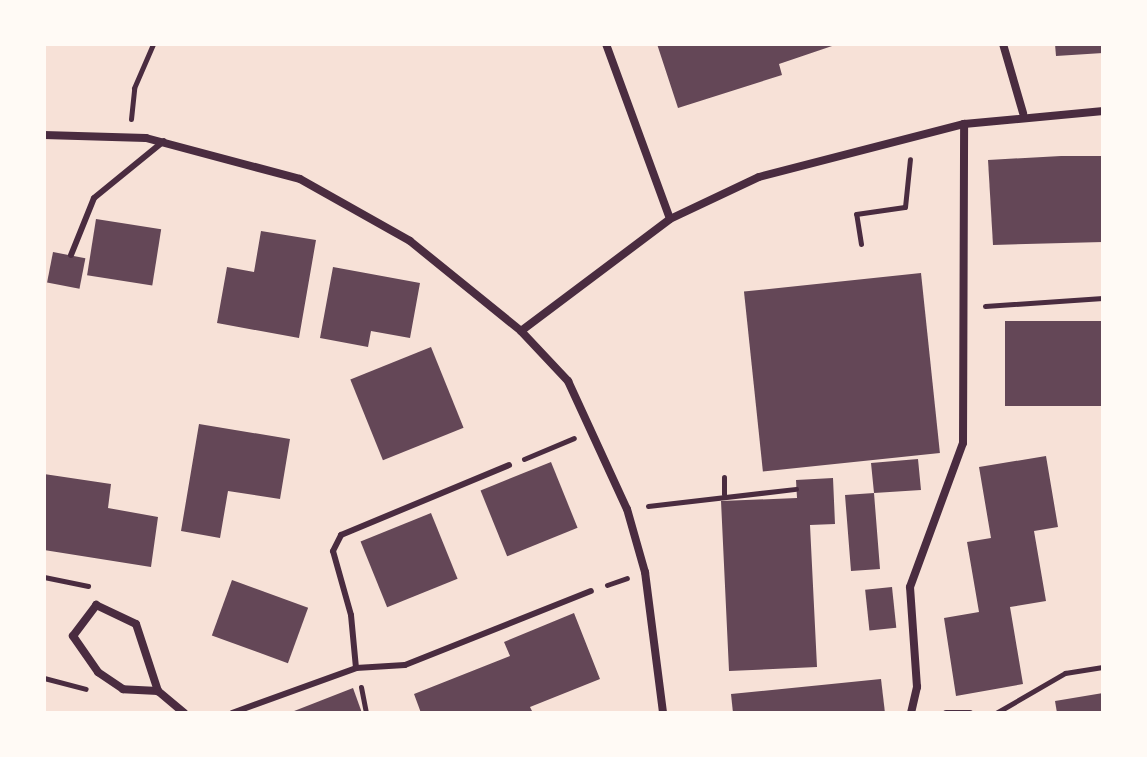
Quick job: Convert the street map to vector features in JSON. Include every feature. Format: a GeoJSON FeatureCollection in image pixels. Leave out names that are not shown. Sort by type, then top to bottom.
{"type":"FeatureCollection","features":[{"type":"Feature","properties":{"kind":"street"},"geometry":{"type":"LineString","coordinates":[[606,44],[670,219]]}},
{"type":"Feature","properties":{"kind":"street"},"geometry":{"type":"LineString","coordinates":[[1003,44],[1023,113]]}},
{"type":"Feature","properties":{"kind":"street"},"geometry":{"type":"LineString","coordinates":[[521,331],[670,219],[759,177],[912,134],[964,124],[1023,113],[1103,111]]}},
{"type":"Feature","properties":{"kind":"street"},"geometry":{"type":"LineString","coordinates":[[911,713],[917,687],[910,587],[963,443],[964,124]]}},
{"type":"Feature","properties":{"kind":"street"},"geometry":{"type":"LineString","coordinates":[[44,135],[164,141],[300,179],[410,241],[521,331],[568,381],[627,509],[645,572],[663,713]]}},
{"type":"Feature","properties":{"kind":"street"},"geometry":{"type":"LineString","coordinates":[[158,691],[123,689],[98,672],[73,636],[96,605],[136,624],[158,691],[184,713]]}},
{"type":"Feature","properties":{"kind":"lane"},"geometry":{"type":"LineString","coordinates":[[71,255],[94,198],[164,141]]}},
{"type":"Feature","properties":{"kind":"lane"},"geometry":{"type":"LineString","coordinates":[[356,668],[351,615],[333,551],[341,535],[509,465]]}},
{"type":"Feature","properties":{"kind":"lane"},"geometry":{"type":"LineString","coordinates":[[232,713],[356,668],[405,665],[591,591]]}},
{"type":"Feature","properties":{"kind":"lane"},"geometry":{"type":"LineString","coordinates":[[946,713],[970,713]]}},
{"type":"Feature","properties":{"kind":"path"},"geometry":{"type":"LineString","coordinates":[[129,138],[134,88],[153,44]]}},
{"type":"Feature","properties":{"kind":"path"},"geometry":{"type":"LineString","coordinates":[[861,244],[856,214],[905,207],[912,134]]}},
{"type":"Feature","properties":{"kind":"path"},"geometry":{"type":"LineString","coordinates":[[964,307],[1103,298]]}},
{"type":"Feature","properties":{"kind":"path"},"geometry":{"type":"LineString","coordinates":[[509,465],[593,430]]}},
{"type":"Feature","properties":{"kind":"path"},"geometry":{"type":"LineString","coordinates":[[724,477],[724,494]]}},
{"type":"Feature","properties":{"kind":"path"},"geometry":{"type":"LineString","coordinates":[[627,509],[724,494],[796,489]]}},
{"type":"Feature","properties":{"kind":"path"},"geometry":{"type":"LineString","coordinates":[[591,591],[645,572]]}},
{"type":"Feature","properties":{"kind":"path"},"geometry":{"type":"LineString","coordinates":[[996,713],[1065,673],[1103,667]]}},
{"type":"Feature","properties":{"kind":"building"},"geometry":{"type":"Polygon","coordinates":[[[657,44],[835,45],[779,64],[782,75],[678,108],[657,44]]]}},
{"type":"Feature","properties":{"kind":"building"},"geometry":{"type":"Polygon","coordinates":[[[1055,44],[1103,44],[1103,53],[1056,56],[1055,44]]]}},
{"type":"Feature","properties":{"kind":"building"},"geometry":{"type":"Polygon","coordinates":[[[1103,156],[1103,242],[993,245],[988,160],[1103,156]]]}},
{"type":"Feature","properties":{"kind":"building"},"geometry":{"type":"Polygon","coordinates":[[[96,219],[161,229],[152,286],[87,275],[96,219]]]}},
{"type":"Feature","properties":{"kind":"building"},"geometry":{"type":"Polygon","coordinates":[[[261,231],[316,240],[299,338],[217,323],[227,267],[254,272],[261,231]]]}},
{"type":"Feature","properties":{"kind":"building"},"geometry":{"type":"Polygon","coordinates":[[[53,252],[85,258],[79,289],[47,282],[53,252]]]}},
{"type":"Feature","properties":{"kind":"building"},"geometry":{"type":"Polygon","coordinates":[[[333,267],[420,283],[410,338],[371,331],[368,347],[320,338],[333,267]]]}},
{"type":"Feature","properties":{"kind":"building"},"geometry":{"type":"Polygon","coordinates":[[[921,273],[940,453],[763,472],[744,292],[921,273]]]}},
{"type":"Feature","properties":{"kind":"building"},"geometry":{"type":"Polygon","coordinates":[[[1005,321],[1103,321],[1103,406],[1005,406],[1005,321]]]}},
{"type":"Feature","properties":{"kind":"building"},"geometry":{"type":"Polygon","coordinates":[[[431,347],[464,428],[383,460],[350,380],[431,347]]]}},
{"type":"Feature","properties":{"kind":"building"},"geometry":{"type":"Polygon","coordinates":[[[199,424],[290,439],[280,499],[228,491],[220,538],[181,531],[199,424]]]}},
{"type":"Feature","properties":{"kind":"building"},"geometry":{"type":"Polygon","coordinates":[[[1046,456],[1058,527],[1034,531],[1046,601],[1010,607],[1023,684],[956,696],[944,618],[979,612],[967,542],[991,538],[979,467],[1046,456]]]}},
{"type":"Feature","properties":{"kind":"building"},"geometry":{"type":"Polygon","coordinates":[[[918,459],[921,490],[874,493],[871,463],[918,459]]]}},
{"type":"Feature","properties":{"kind":"building"},"geometry":{"type":"Polygon","coordinates":[[[551,462],[578,528],[507,556],[481,490],[551,462]]]}},
{"type":"Feature","properties":{"kind":"building"},"geometry":{"type":"Polygon","coordinates":[[[44,474],[111,484],[108,508],[158,517],[151,567],[44,550],[44,474]]]}},
{"type":"Feature","properties":{"kind":"building"},"geometry":{"type":"Polygon","coordinates":[[[833,478],[835,524],[810,525],[817,667],[729,671],[721,501],[797,498],[796,480],[833,478]]]}},
{"type":"Feature","properties":{"kind":"building"},"geometry":{"type":"Polygon","coordinates":[[[874,493],[880,569],[851,571],[845,495],[874,493]]]}},
{"type":"Feature","properties":{"kind":"building"},"geometry":{"type":"Polygon","coordinates":[[[431,513],[458,579],[387,607],[361,541],[431,513]]]}},
{"type":"Feature","properties":{"kind":"building"},"geometry":{"type":"Polygon","coordinates":[[[232,580],[308,608],[288,663],[212,635],[232,580]]]}},
{"type":"Feature","properties":{"kind":"building"},"geometry":{"type":"Polygon","coordinates":[[[892,587],[896,628],[869,631],[865,590],[892,587]]]}},
{"type":"Feature","properties":{"kind":"building"},"geometry":{"type":"Polygon","coordinates":[[[574,613],[600,679],[530,707],[533,713],[421,713],[414,694],[510,656],[504,642],[574,613]]]}},
{"type":"Feature","properties":{"kind":"building"},"geometry":{"type":"Polygon","coordinates":[[[881,679],[885,713],[733,713],[731,694],[881,679]]]}},
{"type":"Feature","properties":{"kind":"building"},"geometry":{"type":"Polygon","coordinates":[[[353,688],[362,713],[289,713],[353,688]]]}},
{"type":"Feature","properties":{"kind":"building"},"geometry":{"type":"Polygon","coordinates":[[[1103,693],[1103,713],[1057,713],[1055,701],[1103,693]]]}}]}
